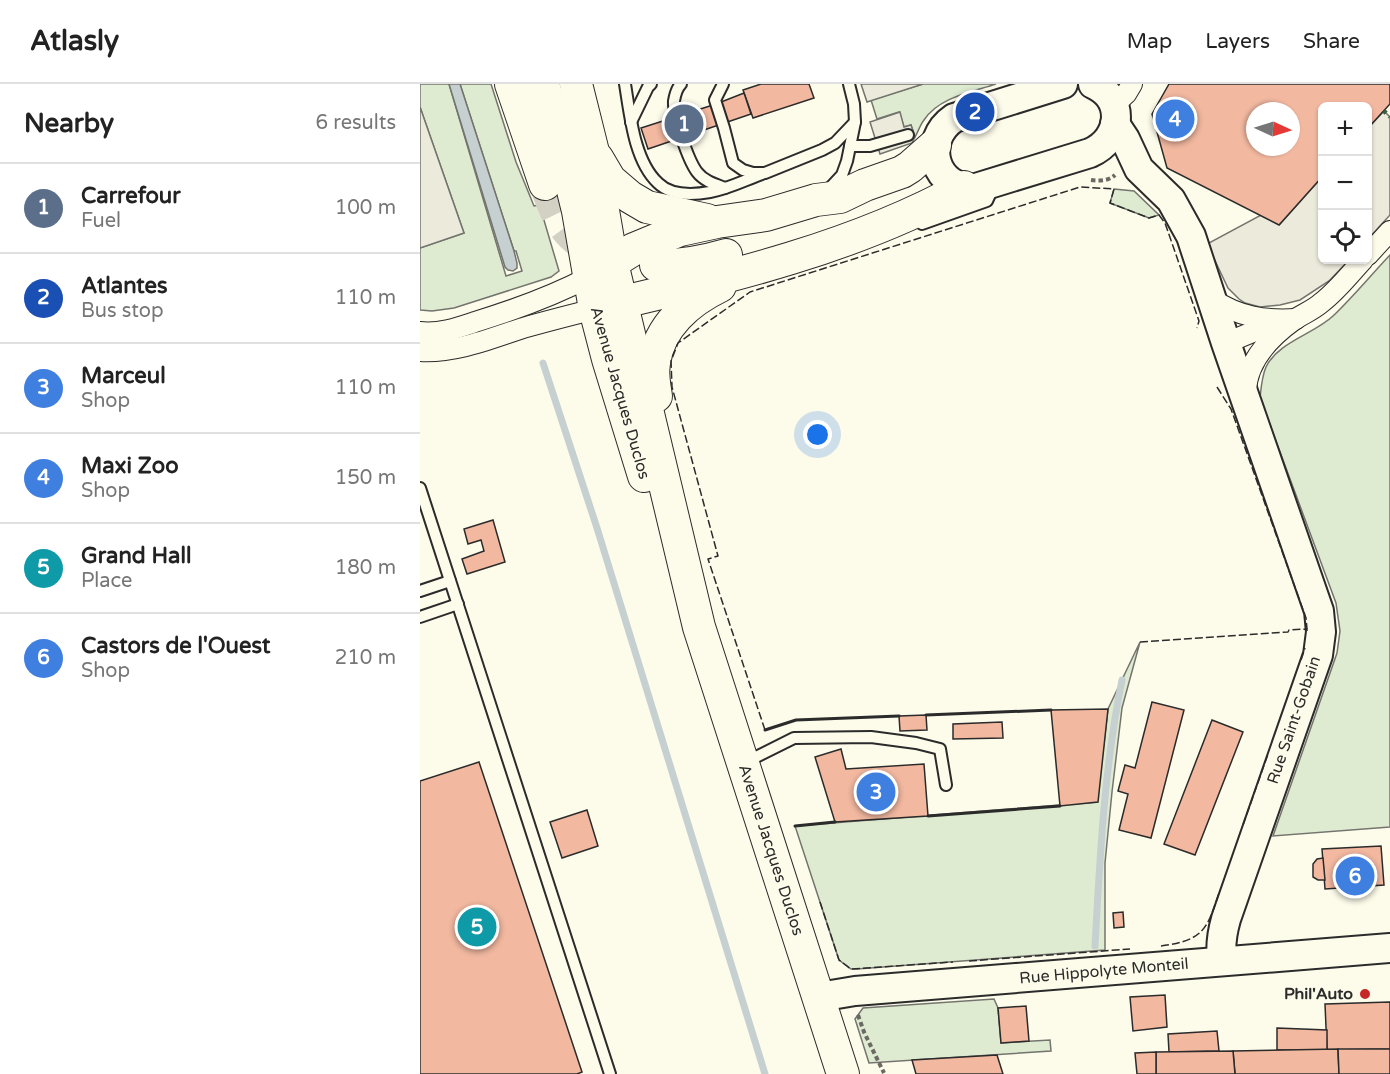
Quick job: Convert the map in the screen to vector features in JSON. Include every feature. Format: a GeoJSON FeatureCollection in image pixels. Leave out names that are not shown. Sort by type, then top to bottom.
{"type":"FeatureCollection","features":[{"type":"Feature","properties":{"kind":"main road"},"geometry":{"type":"LineString","coordinates":[[511,84],[545,184]]}},
{"type":"Feature","properties":{"kind":"main road","name":"Avenue Jacques Duclos"},"geometry":{"type":"LineString","coordinates":[[543,84],[578,211],[601,270]]}},
{"type":"Feature","properties":{"kind":"main road","name":"Avenue Jacques Duclos"},"geometry":{"type":"LineString","coordinates":[[576,84],[593,152],[601,270],[608,306],[674,519],[699,627],[843,1074]]}},
{"type":"Feature","properties":{"kind":"main road"},"geometry":{"type":"LineString","coordinates":[[601,270],[634,249],[680,230],[766,215],[816,200],[840,197],[902,172],[910,167],[921,140]]}},
{"type":"Feature","properties":{"kind":"main road"},"geometry":{"type":"LineString","coordinates":[[593,152],[610,180],[646,207],[717,222]]}},
{"type":"Feature","properties":{"kind":"main road"},"geometry":{"type":"LineString","coordinates":[[608,306],[755,269],[830,246],[911,214],[957,185]]}},
{"type":"Feature","properties":{"kind":"main road"},"geometry":{"type":"LineString","coordinates":[[656,265],[683,265],[700,262],[957,185]]}},
{"type":"Feature","properties":{"kind":"main road"},"geometry":{"type":"LineString","coordinates":[[674,519],[653,380],[658,346],[671,323],[684,309],[705,293],[755,269]]}},
{"type":"Feature","properties":{"kind":"main road","name":"Avenue Jacques Duclos"},"geometry":{"type":"LineString","coordinates":[[608,306],[608,359],[659,523],[685,597],[699,627]]}},
{"type":"Feature","properties":{"kind":"street"},"geometry":{"type":"LineString","coordinates":[[1093,84],[1121,104],[1125,139],[1139,169]]}},
{"type":"Feature","properties":{"kind":"street"},"geometry":{"type":"LineString","coordinates":[[1045,86],[954,118],[939,133],[921,140],[936,158],[939,169],[957,185],[976,188],[1090,153],[1102,147],[1106,143],[1121,104]]}},
{"type":"Feature","properties":{"kind":"street"},"geometry":{"type":"LineString","coordinates":[[1090,153],[1139,169]]}},
{"type":"Feature","properties":{"kind":"street","name":"Rue Saint-Gobain"},"geometry":{"type":"LineString","coordinates":[[1139,169],[1172,200],[1191,236],[1319,611],[1321,632],[1318,656],[1226,919],[1222,932],[1222,961]]}},
{"type":"Feature","properties":{"kind":"street"},"geometry":{"type":"LineString","coordinates":[[1372,251],[1390,231]]}},
{"type":"Feature","properties":{"kind":"street"},"geometry":{"type":"LineString","coordinates":[[1246,400],[1245,384],[1256,358],[1266,344],[1276,333],[1322,303],[1359,264]]}},
{"type":"Feature","properties":{"kind":"street"},"geometry":{"type":"LineString","coordinates":[[420,332],[444,332],[492,317],[562,291],[601,270]]}},
{"type":"Feature","properties":{"kind":"street"},"geometry":{"type":"LineString","coordinates":[[1212,299],[1222,306],[1259,319],[1296,319]]}},
{"type":"Feature","properties":{"kind":"street"},"geometry":{"type":"LineString","coordinates":[[420,351],[448,351],[469,346],[552,319],[608,306]]}},
{"type":"Feature","properties":{"kind":"street"},"geometry":{"type":"LineString","coordinates":[[1226,343],[1255,331],[1296,319]]}},
{"type":"Feature","properties":{"kind":"street","name":"Rue Hippolyte Monteil"},"geometry":{"type":"LineString","coordinates":[[819,997],[855,991],[1390,948]]}},
{"type":"Feature","properties":{"kind":"lane"},"geometry":{"type":"LineString","coordinates":[[625,84],[631,122],[647,170],[658,184],[676,192],[689,194],[711,192],[765,173],[835,143],[855,122]]}},
{"type":"Feature","properties":{"kind":"lane"},"geometry":{"type":"LineString","coordinates":[[631,122],[651,84]]}},
{"type":"Feature","properties":{"kind":"lane"},"geometry":{"type":"LineString","coordinates":[[681,84],[674,101],[676,114],[695,170],[709,182],[725,188]]}},
{"type":"Feature","properties":{"kind":"lane"},"geometry":{"type":"LineString","coordinates":[[723,84],[715,100],[733,163],[743,170],[765,173]]}},
{"type":"Feature","properties":{"kind":"lane"},"geometry":{"type":"LineString","coordinates":[[816,200],[842,175],[847,161],[855,122],[854,104],[849,84]]}},
{"type":"Feature","properties":{"kind":"lane"},"geometry":{"type":"LineString","coordinates":[[850,146],[921,140]]}},
{"type":"Feature","properties":{"kind":"lane"},"geometry":{"type":"LineString","coordinates":[[915,226],[987,201],[996,182]]}},
{"type":"Feature","properties":{"kind":"lane"},"geometry":{"type":"LineString","coordinates":[[830,246],[893,232]]}},
{"type":"Feature","properties":{"kind":"lane"},"geometry":{"type":"LineString","coordinates":[[420,488],[610,1074]]}},
{"type":"Feature","properties":{"kind":"lane"},"geometry":{"type":"LineString","coordinates":[[420,591],[450,581]]}},
{"type":"Feature","properties":{"kind":"lane"},"geometry":{"type":"LineString","coordinates":[[420,617],[458,604]]}},
{"type":"Feature","properties":{"kind":"lane"},"geometry":{"type":"LineString","coordinates":[[743,764],[794,738],[871,737],[940,749],[946,785]]}},
{"type":"Feature","properties":{"kind":"path"},"geometry":{"type":"LineString","coordinates":[[856,1011],[884,1073]]}},
{"type":"Feature","properties":{"kind":"green space"},"geometry":{"type":"Polygon","coordinates":[[[420,84],[449,84],[506,276],[522,271],[460,84],[491,84],[516,162],[534,206],[539,205],[541,210],[559,271],[551,277],[454,308],[420,310],[420,248],[464,233],[420,107],[420,84]]]}},
{"type":"Feature","properties":{"kind":"green space"},"geometry":{"type":"Polygon","coordinates":[[[923,84],[996,84],[957,96],[938,106],[921,124],[915,137],[911,125],[904,127],[899,112],[877,119],[871,100],[923,84]]]}},
{"type":"Feature","properties":{"kind":"green space"},"geometry":{"type":"Polygon","coordinates":[[[1114,189],[1134,191],[1159,215],[1149,218],[1110,203],[1114,189]]]}},
{"type":"Feature","properties":{"kind":"green space"},"geometry":{"type":"Polygon","coordinates":[[[1390,255],[1390,827],[1273,836],[1337,653],[1340,631],[1336,603],[1260,398],[1263,378],[1266,367],[1279,351],[1333,316],[1390,255]]]}},
{"type":"Feature","properties":{"kind":"green space"},"geometry":{"type":"Polygon","coordinates":[[[1140,642],[1122,708],[1112,792],[1105,863],[1105,950],[857,969],[851,969],[839,960],[795,826],[1097,802],[1108,709],[1140,642]]]}},
{"type":"Feature","properties":{"kind":"green space"},"geometry":{"type":"Polygon","coordinates":[[[994,999],[998,1008],[1001,1043],[1050,1040],[1051,1051],[869,1063],[855,1019],[863,1008],[994,999]]]}},
{"type":"Feature","properties":{"kind":"shaded area"},"geometry":{"type":"Polygon","coordinates":[[[449,84],[460,84],[514,251],[517,268],[513,271],[505,267],[449,84]]]}},
{"type":"Feature","properties":{"kind":"shaded area"},"geometry":{"type":"Polygon","coordinates":[[[861,84],[923,84],[867,102],[861,84]]]}},
{"type":"Feature","properties":{"kind":"shaded area"},"geometry":{"type":"Polygon","coordinates":[[[420,107],[464,233],[420,248],[420,107]]]}},
{"type":"Feature","properties":{"kind":"shaded area"},"geometry":{"type":"Polygon","coordinates":[[[1384,111],[1390,117],[1390,215],[1372,235],[1372,156],[1372,124],[1384,111]]]}},
{"type":"Feature","properties":{"kind":"shaded area"},"geometry":{"type":"Polygon","coordinates":[[[900,112],[904,127],[911,125],[915,137],[912,143],[880,154],[870,122],[900,112]]]}},
{"type":"Feature","properties":{"kind":"shaded area"},"geometry":{"type":"Polygon","coordinates":[[[1318,181],[1318,264],[1345,264],[1329,281],[1300,300],[1260,307],[1245,303],[1228,288],[1207,244],[1261,215],[1280,224],[1318,181]]]}},
{"type":"Feature","properties":{"kind":"building"},"geometry":{"type":"Polygon","coordinates":[[[761,84],[809,84],[814,98],[753,118],[743,90],[761,84]]]}},
{"type":"Feature","properties":{"kind":"building"},"geometry":{"type":"Polygon","coordinates":[[[1169,84],[1390,84],[1390,104],[1372,124],[1372,102],[1318,102],[1318,181],[1279,225],[1167,168],[1152,114],[1169,84]]]}},
{"type":"Feature","properties":{"kind":"building"},"geometry":{"type":"Polygon","coordinates":[[[744,93],[751,114],[648,149],[641,128],[744,93]]]}},
{"type":"Feature","properties":{"kind":"building"},"geometry":{"type":"Polygon","coordinates":[[[493,520],[505,562],[467,574],[462,559],[484,551],[481,540],[468,544],[464,529],[493,520]]]}},
{"type":"Feature","properties":{"kind":"building"},"geometry":{"type":"Polygon","coordinates":[[[1152,702],[1184,710],[1151,838],[1119,830],[1128,794],[1118,791],[1125,765],[1135,768],[1152,702]]]}},
{"type":"Feature","properties":{"kind":"building"},"geometry":{"type":"Polygon","coordinates":[[[1108,709],[1098,802],[1060,806],[1051,710],[1108,709]]]}},
{"type":"Feature","properties":{"kind":"building"},"geometry":{"type":"Polygon","coordinates":[[[926,715],[927,730],[900,731],[899,716],[926,715]]]}},
{"type":"Feature","properties":{"kind":"building"},"geometry":{"type":"Polygon","coordinates":[[[1212,720],[1243,732],[1195,855],[1164,844],[1212,720]]]}},
{"type":"Feature","properties":{"kind":"building"},"geometry":{"type":"Polygon","coordinates":[[[1002,722],[1003,738],[953,739],[953,724],[1002,722]]]}},
{"type":"Feature","properties":{"kind":"building"},"geometry":{"type":"Polygon","coordinates":[[[841,749],[846,769],[924,764],[928,816],[835,822],[815,757],[841,749]]]}},
{"type":"Feature","properties":{"kind":"building"},"geometry":{"type":"Polygon","coordinates":[[[479,762],[582,1072],[577,1074],[420,1074],[420,781],[479,762]]]}},
{"type":"Feature","properties":{"kind":"building"},"geometry":{"type":"Polygon","coordinates":[[[587,810],[598,846],[562,858],[550,822],[587,810]]]}},
{"type":"Feature","properties":{"kind":"building"},"geometry":{"type":"Polygon","coordinates":[[[1381,846],[1384,885],[1325,889],[1322,849],[1381,846]]]}},
{"type":"Feature","properties":{"kind":"building"},"geometry":{"type":"Polygon","coordinates":[[[1323,858],[1325,880],[1318,880],[1313,877],[1313,864],[1317,859],[1323,858]]]}},
{"type":"Feature","properties":{"kind":"building"},"geometry":{"type":"Polygon","coordinates":[[[1123,912],[1124,927],[1114,928],[1113,913],[1123,912]]]}},
{"type":"Feature","properties":{"kind":"building"},"geometry":{"type":"Polygon","coordinates":[[[1165,995],[1167,1027],[1133,1031],[1130,997],[1165,995]]]}},
{"type":"Feature","properties":{"kind":"building"},"geometry":{"type":"Polygon","coordinates":[[[1390,1002],[1390,1049],[1327,1050],[1325,1004],[1390,1002]]]}},
{"type":"Feature","properties":{"kind":"building"},"geometry":{"type":"Polygon","coordinates":[[[1026,1006],[1029,1041],[1001,1043],[998,1008],[1026,1006]]]}},
{"type":"Feature","properties":{"kind":"building"},"geometry":{"type":"Polygon","coordinates":[[[1277,1028],[1327,1030],[1327,1050],[1277,1050],[1277,1028]]]}},
{"type":"Feature","properties":{"kind":"building"},"geometry":{"type":"Polygon","coordinates":[[[1217,1031],[1219,1051],[1169,1052],[1168,1034],[1217,1031]]]}},
{"type":"Feature","properties":{"kind":"building"},"geometry":{"type":"Polygon","coordinates":[[[1338,1049],[1339,1074],[1235,1074],[1233,1051],[1338,1049]]]}},
{"type":"Feature","properties":{"kind":"building"},"geometry":{"type":"Polygon","coordinates":[[[1338,1049],[1390,1049],[1390,1074],[1339,1074],[1338,1049]]]}},
{"type":"Feature","properties":{"kind":"building"},"geometry":{"type":"Polygon","coordinates":[[[1233,1051],[1235,1074],[1156,1074],[1156,1052],[1233,1051]]]}},
{"type":"Feature","properties":{"kind":"building"},"geometry":{"type":"Polygon","coordinates":[[[1156,1052],[1156,1074],[1137,1074],[1135,1053],[1156,1052]]]}},
{"type":"Feature","properties":{"kind":"building"},"geometry":{"type":"Polygon","coordinates":[[[997,1055],[1003,1074],[916,1074],[912,1060],[997,1055]]]}},
{"type":"Feature","properties":{"kind":"waterway"},"geometry":{"type":"LineString","coordinates":[[543,363],[597,528],[765,1074]]}},
{"type":"Feature","properties":{"kind":"waterway"},"geometry":{"type":"LineString","coordinates":[[1095,946],[1107,779],[1122,680]]}},
{"type":"Feature","properties":{"kind":"tunnel"},"geometry":{"type":"LineString","coordinates":[[545,184],[558,216],[567,230],[582,243],[598,250]]}},
{"type":"Feature","properties":{"kind":"hedge"},"geometry":{"type":"LineString","coordinates":[[1384,111],[1390,117]]}},
{"type":"Feature","properties":{"kind":"fence"},"geometry":{"type":"LineString","coordinates":[[765,730],[708,559],[718,556],[672,387],[671,361],[678,343],[750,292],[1080,187],[1114,189],[1110,203],[1149,218],[1159,215],[1165,223],[1199,321],[1197,328]]}},
{"type":"Feature","properties":{"kind":"fence"},"geometry":{"type":"LineString","coordinates":[[1217,387],[1231,409],[1306,618],[1307,629]]}},
{"type":"Feature","properties":{"kind":"fence"},"geometry":{"type":"LineString","coordinates":[[1140,642],[1288,632],[1289,630],[1307,629],[1307,631]]}},
{"type":"Feature","properties":{"kind":"fence"},"geometry":{"type":"LineString","coordinates":[[1301,660],[1305,648]]}},
{"type":"Feature","properties":{"kind":"fence"},"geometry":{"type":"LineString","coordinates":[[1243,825],[1268,754]]}},
{"type":"Feature","properties":{"kind":"fence"},"geometry":{"type":"LineString","coordinates":[[1161,946],[1196,936],[1207,923],[1220,890]]}},
{"type":"Feature","properties":{"kind":"fence"},"geometry":{"type":"LineString","coordinates":[[820,902],[839,960],[851,969],[953,962]]}},
{"type":"Feature","properties":{"kind":"fence"},"geometry":{"type":"LineString","coordinates":[[969,961],[1130,949]]}},
{"type":"Feature","properties":{"kind":"wall"},"geometry":{"type":"LineString","coordinates":[[926,715],[1051,710]]}},
{"type":"Feature","properties":{"kind":"wall"},"geometry":{"type":"LineString","coordinates":[[765,730],[796,720],[899,716]]}},
{"type":"Feature","properties":{"kind":"wall"},"geometry":{"type":"LineString","coordinates":[[928,816],[1060,806]]}},
{"type":"Feature","properties":{"kind":"wall"},"geometry":{"type":"LineString","coordinates":[[795,826],[835,822]]}},
{"type":"Feature","properties":{"kind":"place","name":"Atlantes"},"geometry":{"type":"Point","coordinates":[975,112]}},
{"type":"Feature","properties":{"kind":"place","name":"Maxi Zoo"},"geometry":{"type":"Point","coordinates":[1175,119]}},
{"type":"Feature","properties":{"kind":"place","name":"Carrefour"},"geometry":{"type":"Point","coordinates":[684,124]}},
{"type":"Feature","properties":{"kind":"place","name":"Marceul"},"geometry":{"type":"Point","coordinates":[876,792]}},
{"type":"Feature","properties":{"kind":"place","name":"Castors de l'Ouest"},"geometry":{"type":"Point","coordinates":[1355,876]}},
{"type":"Feature","properties":{"kind":"place","name":"Grand Hall"},"geometry":{"type":"Point","coordinates":[477,927]}},
{"type":"Feature","properties":{"kind":"place","name":"Phil'Auto"},"geometry":{"type":"Point","coordinates":[1365,994]}}]}
